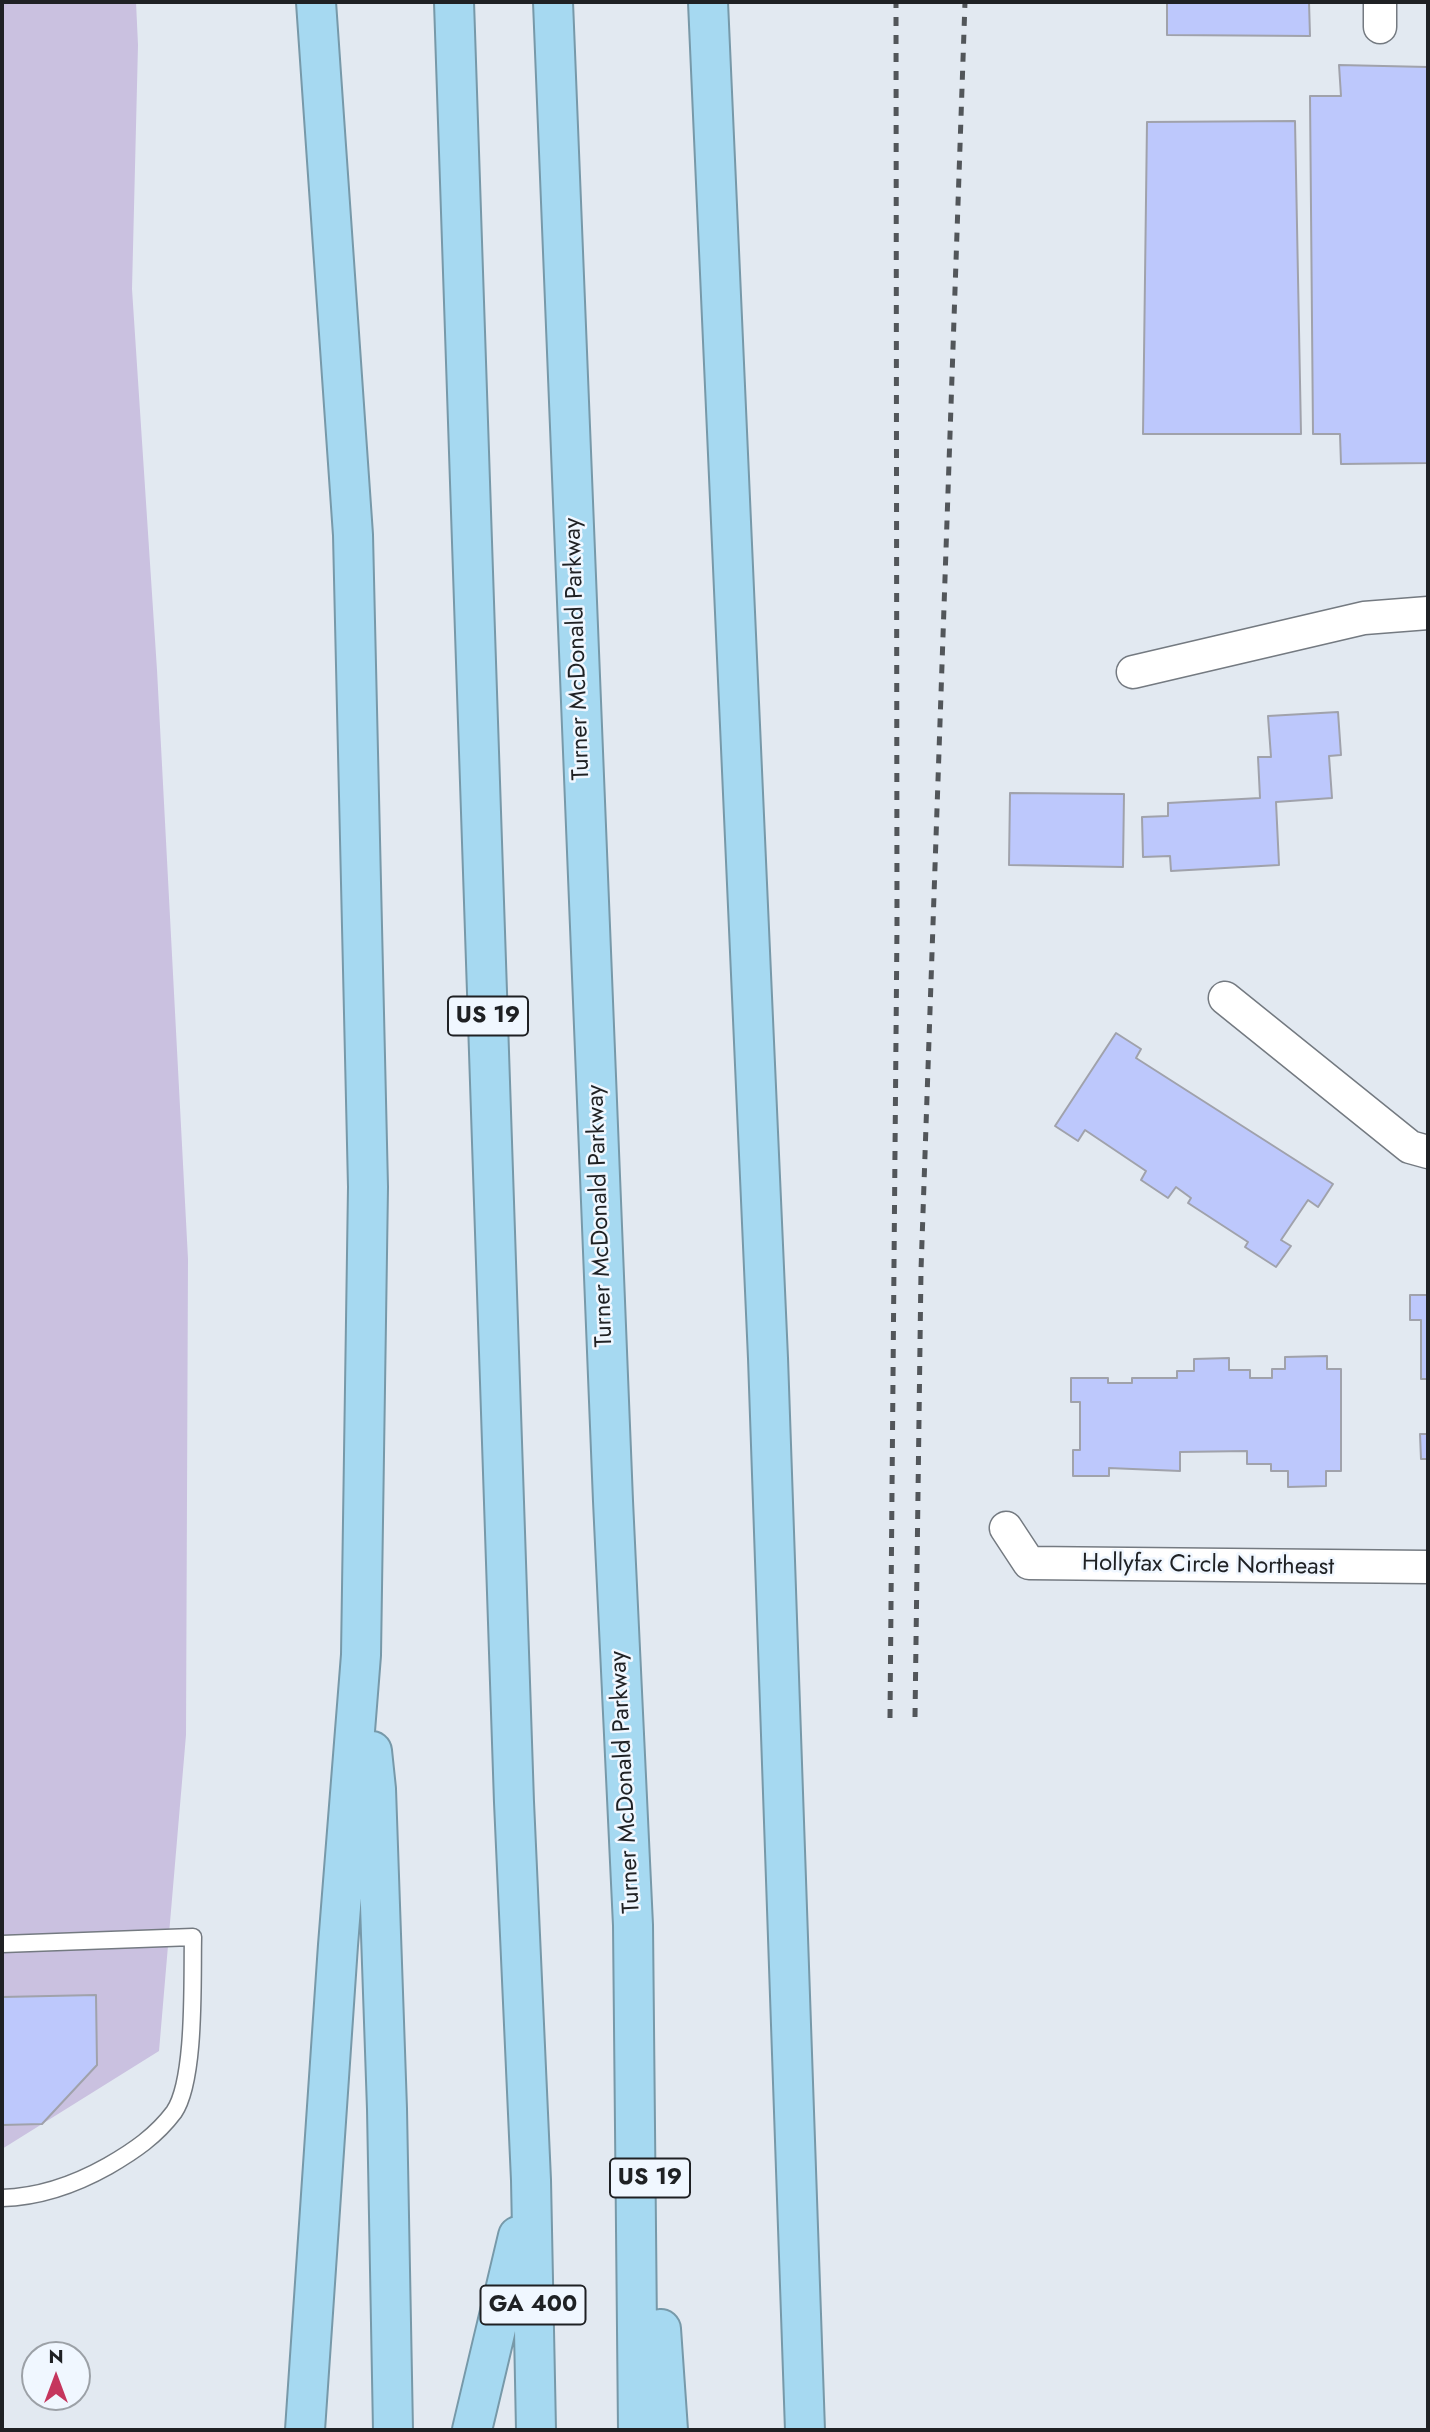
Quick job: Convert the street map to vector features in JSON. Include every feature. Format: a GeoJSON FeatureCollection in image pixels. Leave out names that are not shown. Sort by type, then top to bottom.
{"type":"FeatureCollection","features":[{"type":"Feature","properties":{"kind":"highway"},"geometry":{"type":"LineString","coordinates":[[305,2430],[361,1655],[368,1187],[353,535],[316,2]]}},
{"type":"Feature","properties":{"kind":"highway","name":"US 19"},"geometry":{"type":"LineString","coordinates":[[454,2],[513,1788],[531,2180]]}},
{"type":"Feature","properties":{"kind":"highway","name":"Turner McDonald Parkway"},"geometry":{"type":"LineString","coordinates":[[553,2],[612,1487],[633,1925],[638,2430]]}},
{"type":"Feature","properties":{"kind":"highway"},"geometry":{"type":"LineString","coordinates":[[708,2],[768,1358],[805,2430]]}},
{"type":"Feature","properties":{"kind":"highway"},"geometry":{"type":"LineString","coordinates":[[361,1655],[376,1790],[387,2109],[393,2430]]}},
{"type":"Feature","properties":{"kind":"highway","name":"US 19"},"geometry":{"type":"LineString","coordinates":[[633,1925],[668,2430]]}},
{"type":"Feature","properties":{"kind":"highway"},"geometry":{"type":"LineString","coordinates":[[472,2430],[531,2180]]}},
{"type":"Feature","properties":{"kind":"highway","name":"GA 400"},"geometry":{"type":"LineString","coordinates":[[531,2180],[536,2430]]}},
{"type":"Feature","properties":{"kind":"street"},"geometry":{"type":"LineString","coordinates":[[1133,673],[1364,618],[1428,612]]}},
{"type":"Feature","properties":{"kind":"street"},"geometry":{"type":"LineString","coordinates":[[1225,998],[1410,1147],[1428,1152]]}},
{"type":"Feature","properties":{"kind":"street","name":"Hollyfax Circle Northeast"},"geometry":{"type":"LineString","coordinates":[[1006,1528],[1029,1563],[1428,1567]]}},
{"type":"Feature","properties":{"kind":"lane"},"geometry":{"type":"LineString","coordinates":[[2,1944],[194,1937],[188,2070],[175,2110],[142,2147],[86,2178],[24,2198],[2,2198]]}},
{"type":"Feature","properties":{"kind":"shaded area"},"geometry":{"type":"Polygon","coordinates":[[[2,2],[136,2],[138,45],[132,289],[157,670],[188,1259],[186,1735],[159,2051],[2,2149],[2,2]]]}},
{"type":"Feature","properties":{"kind":"building"},"geometry":{"type":"Polygon","coordinates":[[[1167,2],[1309,2],[1310,36],[1167,35],[1167,2]]]}},
{"type":"Feature","properties":{"kind":"building"},"geometry":{"type":"Polygon","coordinates":[[[1339,65],[1428,67],[1428,463],[1341,464],[1340,434],[1313,434],[1310,96],[1341,96],[1339,65]]]}},
{"type":"Feature","properties":{"kind":"building"},"geometry":{"type":"Polygon","coordinates":[[[1295,121],[1301,434],[1143,434],[1147,122],[1295,121]]]}},
{"type":"Feature","properties":{"kind":"building"},"geometry":{"type":"Polygon","coordinates":[[[1338,712],[1341,755],[1329,756],[1332,798],[1276,802],[1279,865],[1171,871],[1170,856],[1143,857],[1142,817],[1168,816],[1168,803],[1260,798],[1258,757],[1271,757],[1268,716],[1338,712]]]}},
{"type":"Feature","properties":{"kind":"building"},"geometry":{"type":"Polygon","coordinates":[[[1010,793],[1124,794],[1123,867],[1009,865],[1010,793]]]}},
{"type":"Feature","properties":{"kind":"building"},"geometry":{"type":"Polygon","coordinates":[[[1116,1033],[1141,1049],[1136,1058],[1333,1184],[1318,1207],[1308,1200],[1281,1240],[1291,1246],[1276,1267],[1245,1247],[1248,1242],[1188,1203],[1191,1198],[1176,1187],[1168,1198],[1141,1180],[1146,1171],[1085,1130],[1078,1141],[1055,1126],[1116,1033]]]}},
{"type":"Feature","properties":{"kind":"building"},"geometry":{"type":"Polygon","coordinates":[[[1410,1295],[1428,1295],[1428,1379],[1421,1379],[1421,1320],[1410,1320],[1410,1295]]]}},
{"type":"Feature","properties":{"kind":"building"},"geometry":{"type":"Polygon","coordinates":[[[1327,1356],[1327,1369],[1341,1369],[1341,1471],[1326,1471],[1326,1486],[1288,1487],[1288,1471],[1271,1471],[1271,1464],[1247,1464],[1247,1451],[1180,1452],[1180,1471],[1109,1468],[1109,1476],[1073,1476],[1073,1450],[1080,1450],[1080,1402],[1071,1402],[1071,1378],[1108,1378],[1108,1383],[1132,1383],[1132,1378],[1177,1378],[1177,1371],[1194,1371],[1194,1359],[1229,1358],[1229,1370],[1250,1370],[1250,1378],[1272,1378],[1272,1369],[1285,1369],[1285,1357],[1327,1356]]]}},
{"type":"Feature","properties":{"kind":"building"},"geometry":{"type":"Polygon","coordinates":[[[1420,1434],[1428,1434],[1428,1459],[1421,1459],[1420,1434]]]}},
{"type":"Feature","properties":{"kind":"building"},"geometry":{"type":"Polygon","coordinates":[[[96,1995],[97,2065],[42,2124],[2,2125],[2,1997],[96,1995]]]}},
{"type":"Feature","properties":{"kind":"railway"},"geometry":{"type":"LineString","coordinates":[[890,1718],[897,925],[896,2]]}},
{"type":"Feature","properties":{"kind":"railway"},"geometry":{"type":"LineString","coordinates":[[915,1717],[921,1270],[965,2]]}}]}
